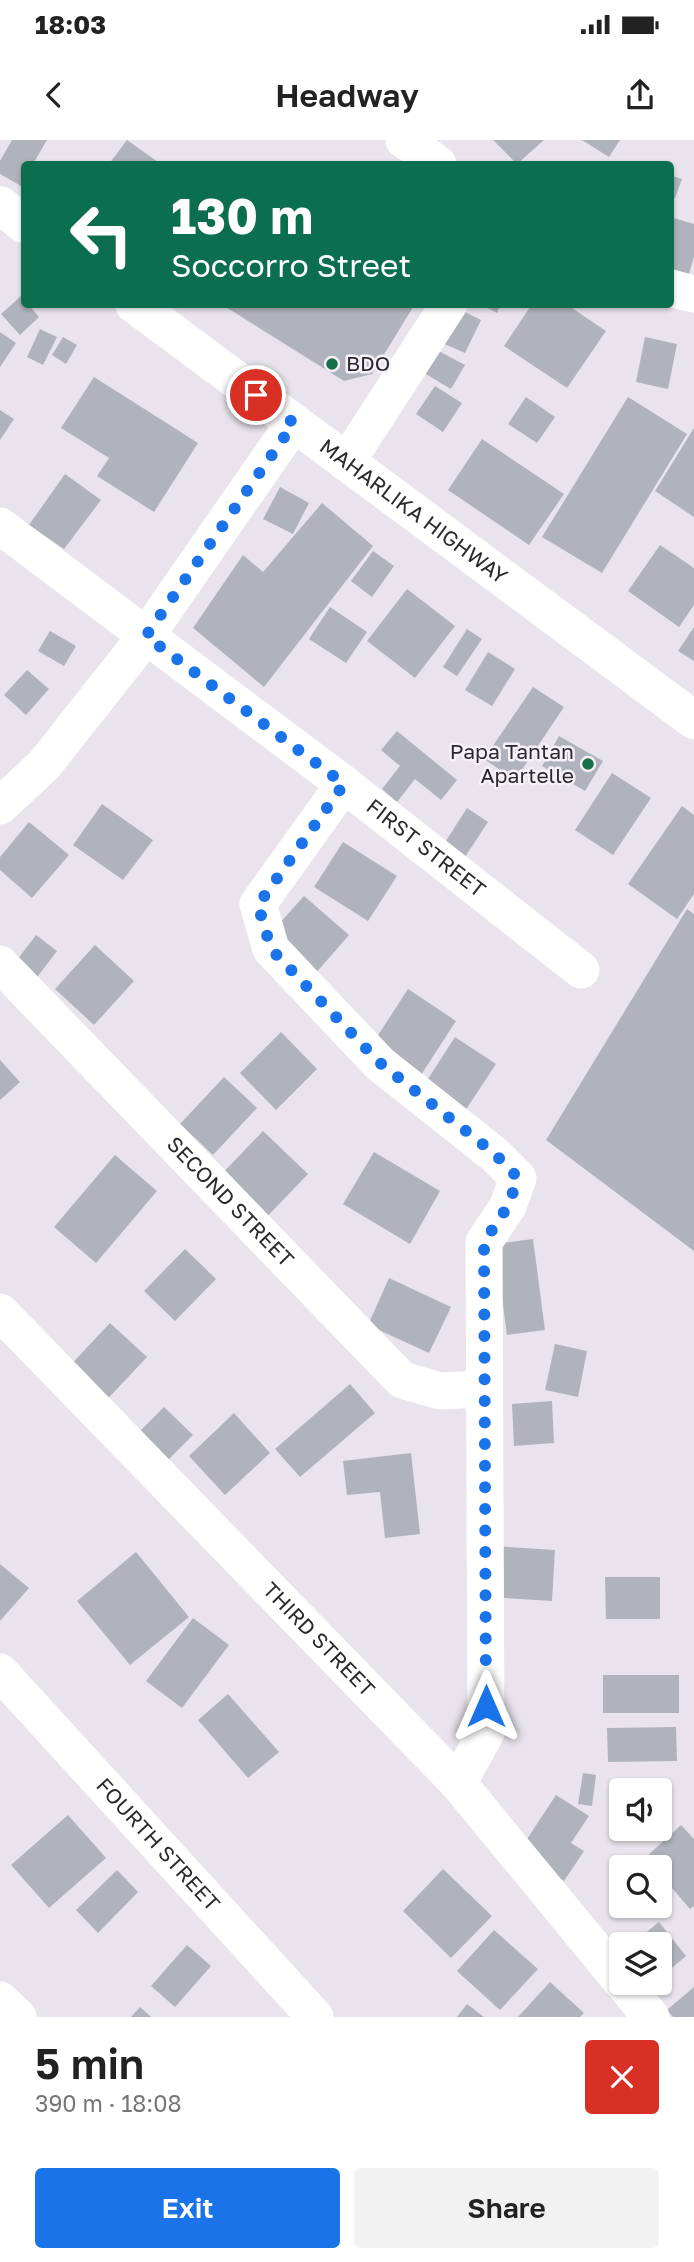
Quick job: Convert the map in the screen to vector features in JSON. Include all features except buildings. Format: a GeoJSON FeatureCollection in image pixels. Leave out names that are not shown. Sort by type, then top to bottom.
{"type":"FeatureCollection","features":[{"type":"Feature","properties":{"kind":"main road"},"geometry":{"type":"LineString","coordinates":[[0,205],[21,221]]}},
{"type":"Feature","properties":{"kind":"main road","name":"MAHARLIKA HIGHWAY"},"geometry":{"type":"LineString","coordinates":[[139,308],[694,720]]}},
{"type":"Feature","properties":{"kind":"street"},"geometry":{"type":"LineString","coordinates":[[404,140],[434,161]]}},
{"type":"Feature","properties":{"kind":"street"},"geometry":{"type":"LineString","coordinates":[[674,289],[694,294]]}},
{"type":"Feature","properties":{"kind":"street"},"geometry":{"type":"LineString","coordinates":[[346,463],[446,308]]}},
{"type":"Feature","properties":{"kind":"street"},"geometry":{"type":"LineString","coordinates":[[0,806],[44,765],[146,636],[294,423]]}},
{"type":"Feature","properties":{"kind":"street","name":"FIRST STREET"},"geometry":{"type":"LineString","coordinates":[[0,526],[344,784],[580,970]]}},
{"type":"Feature","properties":{"kind":"street"},"geometry":{"type":"LineString","coordinates":[[344,784],[258,905],[271,949],[380,1063],[495,1154],[518,1178],[508,1206],[484,1242],[486,1733],[458,1783]]}},
{"type":"Feature","properties":{"kind":"street","name":"SECOND STREET"},"geometry":{"type":"LineString","coordinates":[[0,964],[402,1380],[440,1391],[484,1389]]}},
{"type":"Feature","properties":{"kind":"street","name":"THIRD STREET"},"geometry":{"type":"LineString","coordinates":[[0,1312],[458,1783],[609,1966]]}},
{"type":"Feature","properties":{"kind":"street","name":"FOURTH STREET"},"geometry":{"type":"LineString","coordinates":[[0,1672],[315,2017]]}},
{"type":"Feature","properties":{"kind":"street","name":"THIRD STREET"},"geometry":{"type":"LineString","coordinates":[[633,1995],[651,2017]]}},
{"type":"Feature","properties":{"kind":"street"},"geometry":{"type":"LineString","coordinates":[[0,2000],[18,2017]]}},
{"type":"Feature","properties":{"kind":"place","name":"BDO"},"geometry":{"type":"Point","coordinates":[332,364]}},
{"type":"Feature","properties":{"kind":"place","name":"Papa Tantan Apartelle"},"geometry":{"type":"Point","coordinates":[588,764]}},
{"type":"Feature","properties":{"kind":"route"},"geometry":{"type":"LineString","coordinates":[[256,395],[294,423],[146,636],[344,784],[258,905],[271,949],[380,1063],[495,1154],[518,1178],[508,1206],[484,1242],[486,1706]]}}]}
